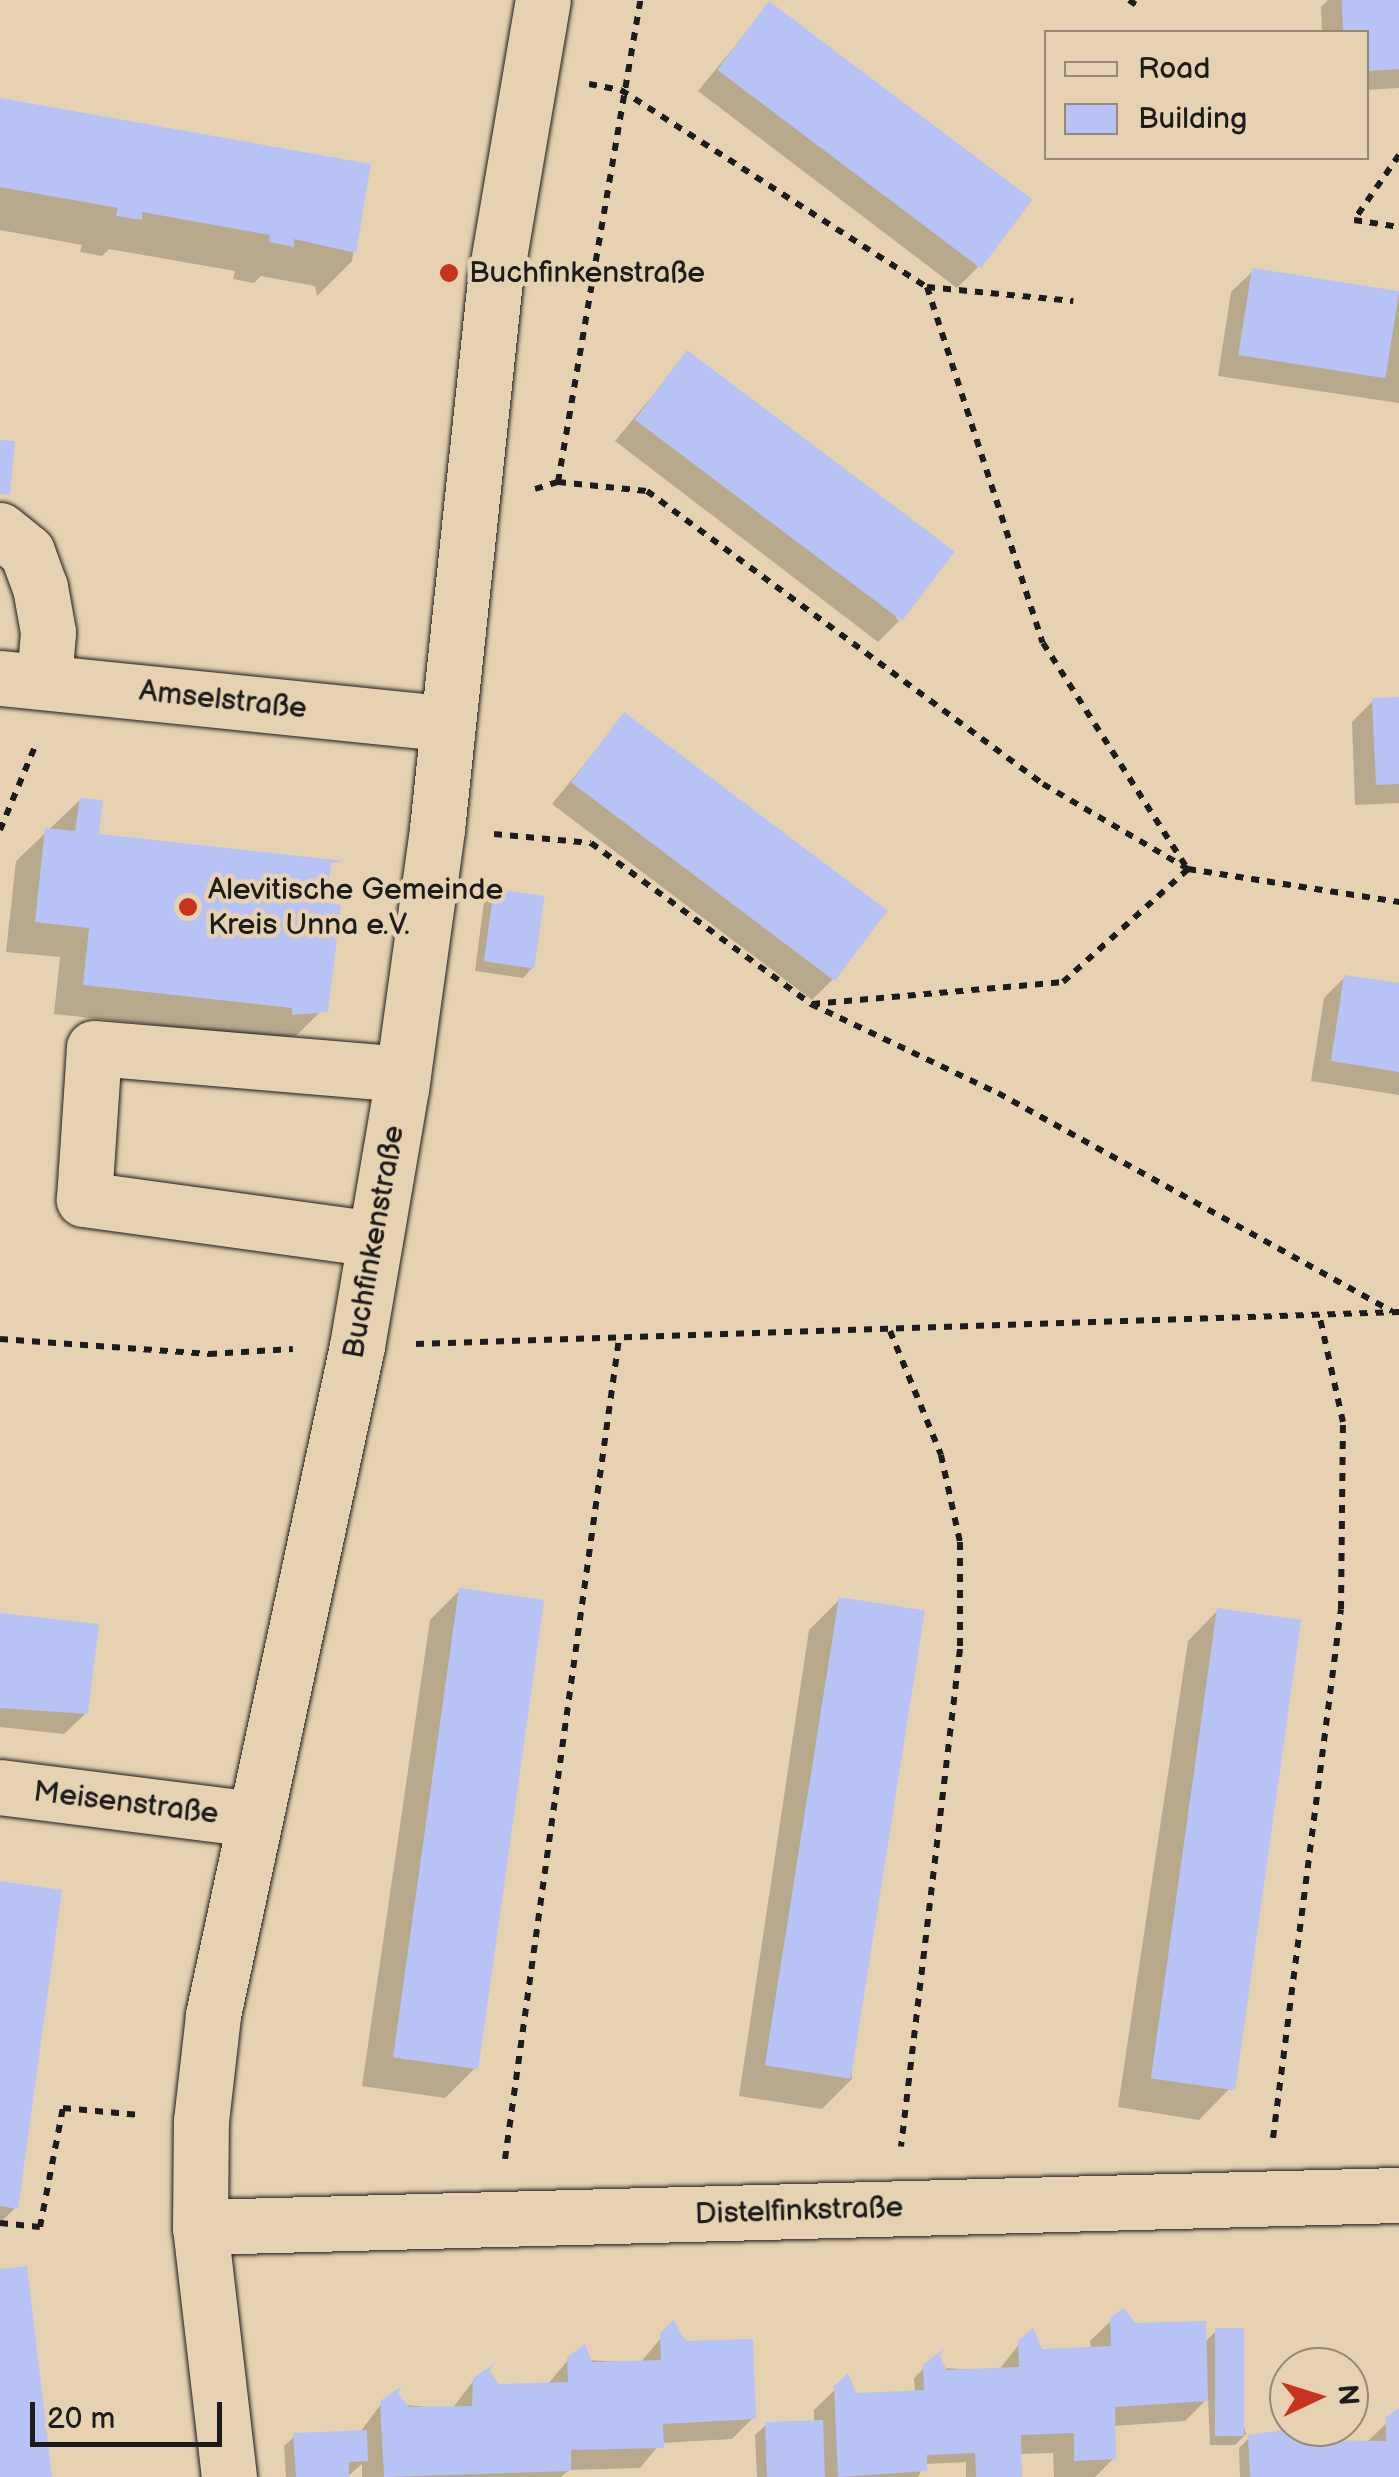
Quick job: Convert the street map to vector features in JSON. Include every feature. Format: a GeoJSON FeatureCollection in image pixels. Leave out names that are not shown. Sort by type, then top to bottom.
{"type":"FeatureCollection","features":[{"type":"Feature","properties":{"kind":"street","name":"Buchfinkenstraße"},"geometry":{"type":"LineString","coordinates":[[229,2477],[200,2227],[201,2121],[213,2014],[356,1346],[403,1074],[437,829],[495,280],[544,0]]}},
{"type":"Feature","properties":{"kind":"street"},"geometry":{"type":"LineString","coordinates":[[0,530],[27,552],[40,587],[48,632],[22,680]]}},
{"type":"Feature","properties":{"kind":"street","name":"Amselstraße"},"geometry":{"type":"LineString","coordinates":[[22,680],[446,723]]}},
{"type":"Feature","properties":{"kind":"street"},"geometry":{"type":"LineString","coordinates":[[375,1239],[84,1199],[94,1048],[403,1074]]}},
{"type":"Feature","properties":{"kind":"street","name":"Meisenstraße"},"geometry":{"type":"LineString","coordinates":[[0,1786],[252,1818]]}},
{"type":"Feature","properties":{"kind":"street","name":"Distelfinkstraße"},"geometry":{"type":"LineString","coordinates":[[200,2227],[1399,2195]]}},
{"type":"Feature","properties":{"kind":"path"},"geometry":{"type":"LineString","coordinates":[[558,482],[621,90],[640,0]]}},
{"type":"Feature","properties":{"kind":"path"},"geometry":{"type":"LineString","coordinates":[[1129,0],[1139,7]]}},
{"type":"Feature","properties":{"kind":"path"},"geometry":{"type":"LineString","coordinates":[[531,73],[621,90],[927,287],[1073,300]]}},
{"type":"Feature","properties":{"kind":"path"},"geometry":{"type":"LineString","coordinates":[[1399,155],[1354,220],[1399,228]]}},
{"type":"Feature","properties":{"kind":"path"},"geometry":{"type":"LineString","coordinates":[[927,287],[1042,642],[1188,869]]}},
{"type":"Feature","properties":{"kind":"path"},"geometry":{"type":"LineString","coordinates":[[468,511],[558,482],[647,491],[1043,784],[1188,869],[1399,902]]}},
{"type":"Feature","properties":{"kind":"path"},"geometry":{"type":"LineString","coordinates":[[0,830],[34,752],[22,680]]}},
{"type":"Feature","properties":{"kind":"path"},"geometry":{"type":"LineString","coordinates":[[437,829],[591,843],[811,1004],[998,1093],[1396,1312]]}},
{"type":"Feature","properties":{"kind":"path"},"geometry":{"type":"LineString","coordinates":[[811,1004],[1063,982],[1188,869]]}},
{"type":"Feature","properties":{"kind":"path"},"geometry":{"type":"LineString","coordinates":[[0,1339],[210,1354],[1396,1312]]}},
{"type":"Feature","properties":{"kind":"path"},"geometry":{"type":"LineString","coordinates":[[1265,2198],[1341,1609],[1343,1422],[1318,1314]]}},
{"type":"Feature","properties":{"kind":"path"},"geometry":{"type":"LineString","coordinates":[[890,1330],[941,1454],[960,1542],[960,1649],[894,2208]]}},
{"type":"Feature","properties":{"kind":"path"},"geometry":{"type":"LineString","coordinates":[[497,2219],[619,1338]]}},
{"type":"Feature","properties":{"kind":"path"},"geometry":{"type":"LineString","coordinates":[[0,2223],[40,2226],[63,2108],[201,2121]]}},
{"type":"Feature","properties":{"kind":"building"},"geometry":{"type":"Polygon","coordinates":[[[1342,0],[1399,0],[1399,69],[1369,71],[1369,30],[1343,30],[1342,0]]]}},
{"type":"Feature","properties":{"kind":"building"},"geometry":{"type":"Polygon","coordinates":[[[769,1],[1033,200],[981,268],[717,70],[769,1]]]}},
{"type":"Feature","properties":{"kind":"building"},"geometry":{"type":"Polygon","coordinates":[[[0,98],[371,164],[356,253],[294,239],[294,247],[269,242],[270,235],[142,212],[142,220],[116,216],[118,208],[0,187],[0,98]]]}},
{"type":"Feature","properties":{"kind":"building"},"geometry":{"type":"Polygon","coordinates":[[[1252,268],[1399,291],[1385,378],[1238,355],[1252,268]]]}},
{"type":"Feature","properties":{"kind":"building"},"geometry":{"type":"Polygon","coordinates":[[[687,350],[955,552],[902,621],[635,419],[687,350]]]}},
{"type":"Feature","properties":{"kind":"building"},"geometry":{"type":"Polygon","coordinates":[[[0,440],[15,441],[10,495],[0,494],[0,440]]]}},
{"type":"Feature","properties":{"kind":"building"},"geometry":{"type":"Polygon","coordinates":[[[1399,697],[1399,784],[1376,785],[1372,698],[1399,697]]]}},
{"type":"Feature","properties":{"kind":"building"},"geometry":{"type":"Polygon","coordinates":[[[624,712],[888,911],[835,981],[571,782],[624,712]]]}},
{"type":"Feature","properties":{"kind":"building","name":"Alevitische Gemeinde Kreis Unna e.V."},"geometry":{"type":"Polygon","coordinates":[[[80,798],[103,800],[99,834],[345,861],[331,863],[327,903],[341,905],[328,1012],[292,1015],[292,1008],[83,985],[89,928],[35,922],[45,828],[75,831],[80,798]]]}},
{"type":"Feature","properties":{"kind":"building"},"geometry":{"type":"Polygon","coordinates":[[[494,889],[545,896],[534,968],[484,961],[494,889]]]}},
{"type":"Feature","properties":{"kind":"building"},"geometry":{"type":"Polygon","coordinates":[[[1344,975],[1399,983],[1399,1072],[1331,1061],[1344,975]]]}},
{"type":"Feature","properties":{"kind":"building"},"geometry":{"type":"Polygon","coordinates":[[[459,1588],[544,1600],[478,2069],[393,2057],[459,1588]]]}},
{"type":"Feature","properties":{"kind":"building"},"geometry":{"type":"Polygon","coordinates":[[[839,1597],[925,1611],[851,2079],[765,2065],[839,1597]]]}},
{"type":"Feature","properties":{"kind":"building"},"geometry":{"type":"Polygon","coordinates":[[[1217,1608],[1301,1620],[1235,2090],[1151,2078],[1217,1608]]]}},
{"type":"Feature","properties":{"kind":"building"},"geometry":{"type":"Polygon","coordinates":[[[0,1613],[99,1624],[88,1714],[0,1708],[0,1613]]]}},
{"type":"Feature","properties":{"kind":"building"},"geometry":{"type":"Polygon","coordinates":[[[0,1881],[62,1890],[18,2209],[0,2206],[0,1881]]]}},
{"type":"Feature","properties":{"kind":"building"},"geometry":{"type":"Polygon","coordinates":[[[27,2266],[52,2477],[0,2477],[0,2269],[27,2266]]]}},
{"type":"Feature","properties":{"kind":"building"},"geometry":{"type":"Polygon","coordinates":[[[1124,2308],[1135,2323],[1206,2321],[1208,2401],[1115,2407],[1116,2459],[1074,2461],[1074,2433],[1021,2435],[1022,2477],[976,2477],[975,2453],[927,2455],[927,2471],[838,2477],[834,2386],[848,2373],[856,2393],[924,2390],[923,2365],[944,2348],[940,2356],[947,2370],[1019,2367],[1018,2341],[1033,2328],[1042,2349],[1111,2346],[1110,2318],[1124,2308]]]}},
{"type":"Feature","properties":{"kind":"building"},"geometry":{"type":"Polygon","coordinates":[[[674,2320],[685,2341],[753,2339],[756,2419],[663,2424],[664,2448],[571,2450],[571,2471],[384,2477],[380,2401],[402,2386],[398,2393],[409,2407],[472,2406],[473,2378],[495,2363],[489,2371],[499,2384],[568,2382],[567,2357],[585,2344],[592,2362],[661,2360],[660,2333],[674,2320]]]}},
{"type":"Feature","properties":{"kind":"building"},"geometry":{"type":"Polygon","coordinates":[[[1215,2328],[1244,2328],[1244,2436],[1215,2436],[1215,2328]]]}},
{"type":"Feature","properties":{"kind":"building"},"geometry":{"type":"Polygon","coordinates":[[[1399,2408],[1399,2477],[1250,2477],[1248,2435],[1269,2432],[1269,2447],[1369,2447],[1369,2441],[1386,2441],[1386,2417],[1399,2408]]]}},
{"type":"Feature","properties":{"kind":"building"},"geometry":{"type":"Polygon","coordinates":[[[823,2420],[825,2477],[767,2477],[765,2422],[823,2420]]]}},
{"type":"Feature","properties":{"kind":"building"},"geometry":{"type":"Polygon","coordinates":[[[367,2430],[368,2461],[349,2462],[349,2477],[296,2477],[293,2433],[367,2430]]]}},
{"type":"Feature","properties":{"kind":"place","name":"Buchfinkenstraße"},"geometry":{"type":"Point","coordinates":[449,273]}},
{"type":"Feature","properties":{"kind":"place","name":"Alevitische Gemeinde Kreis Unna e.V."},"geometry":{"type":"Point","coordinates":[188,907]}}]}
